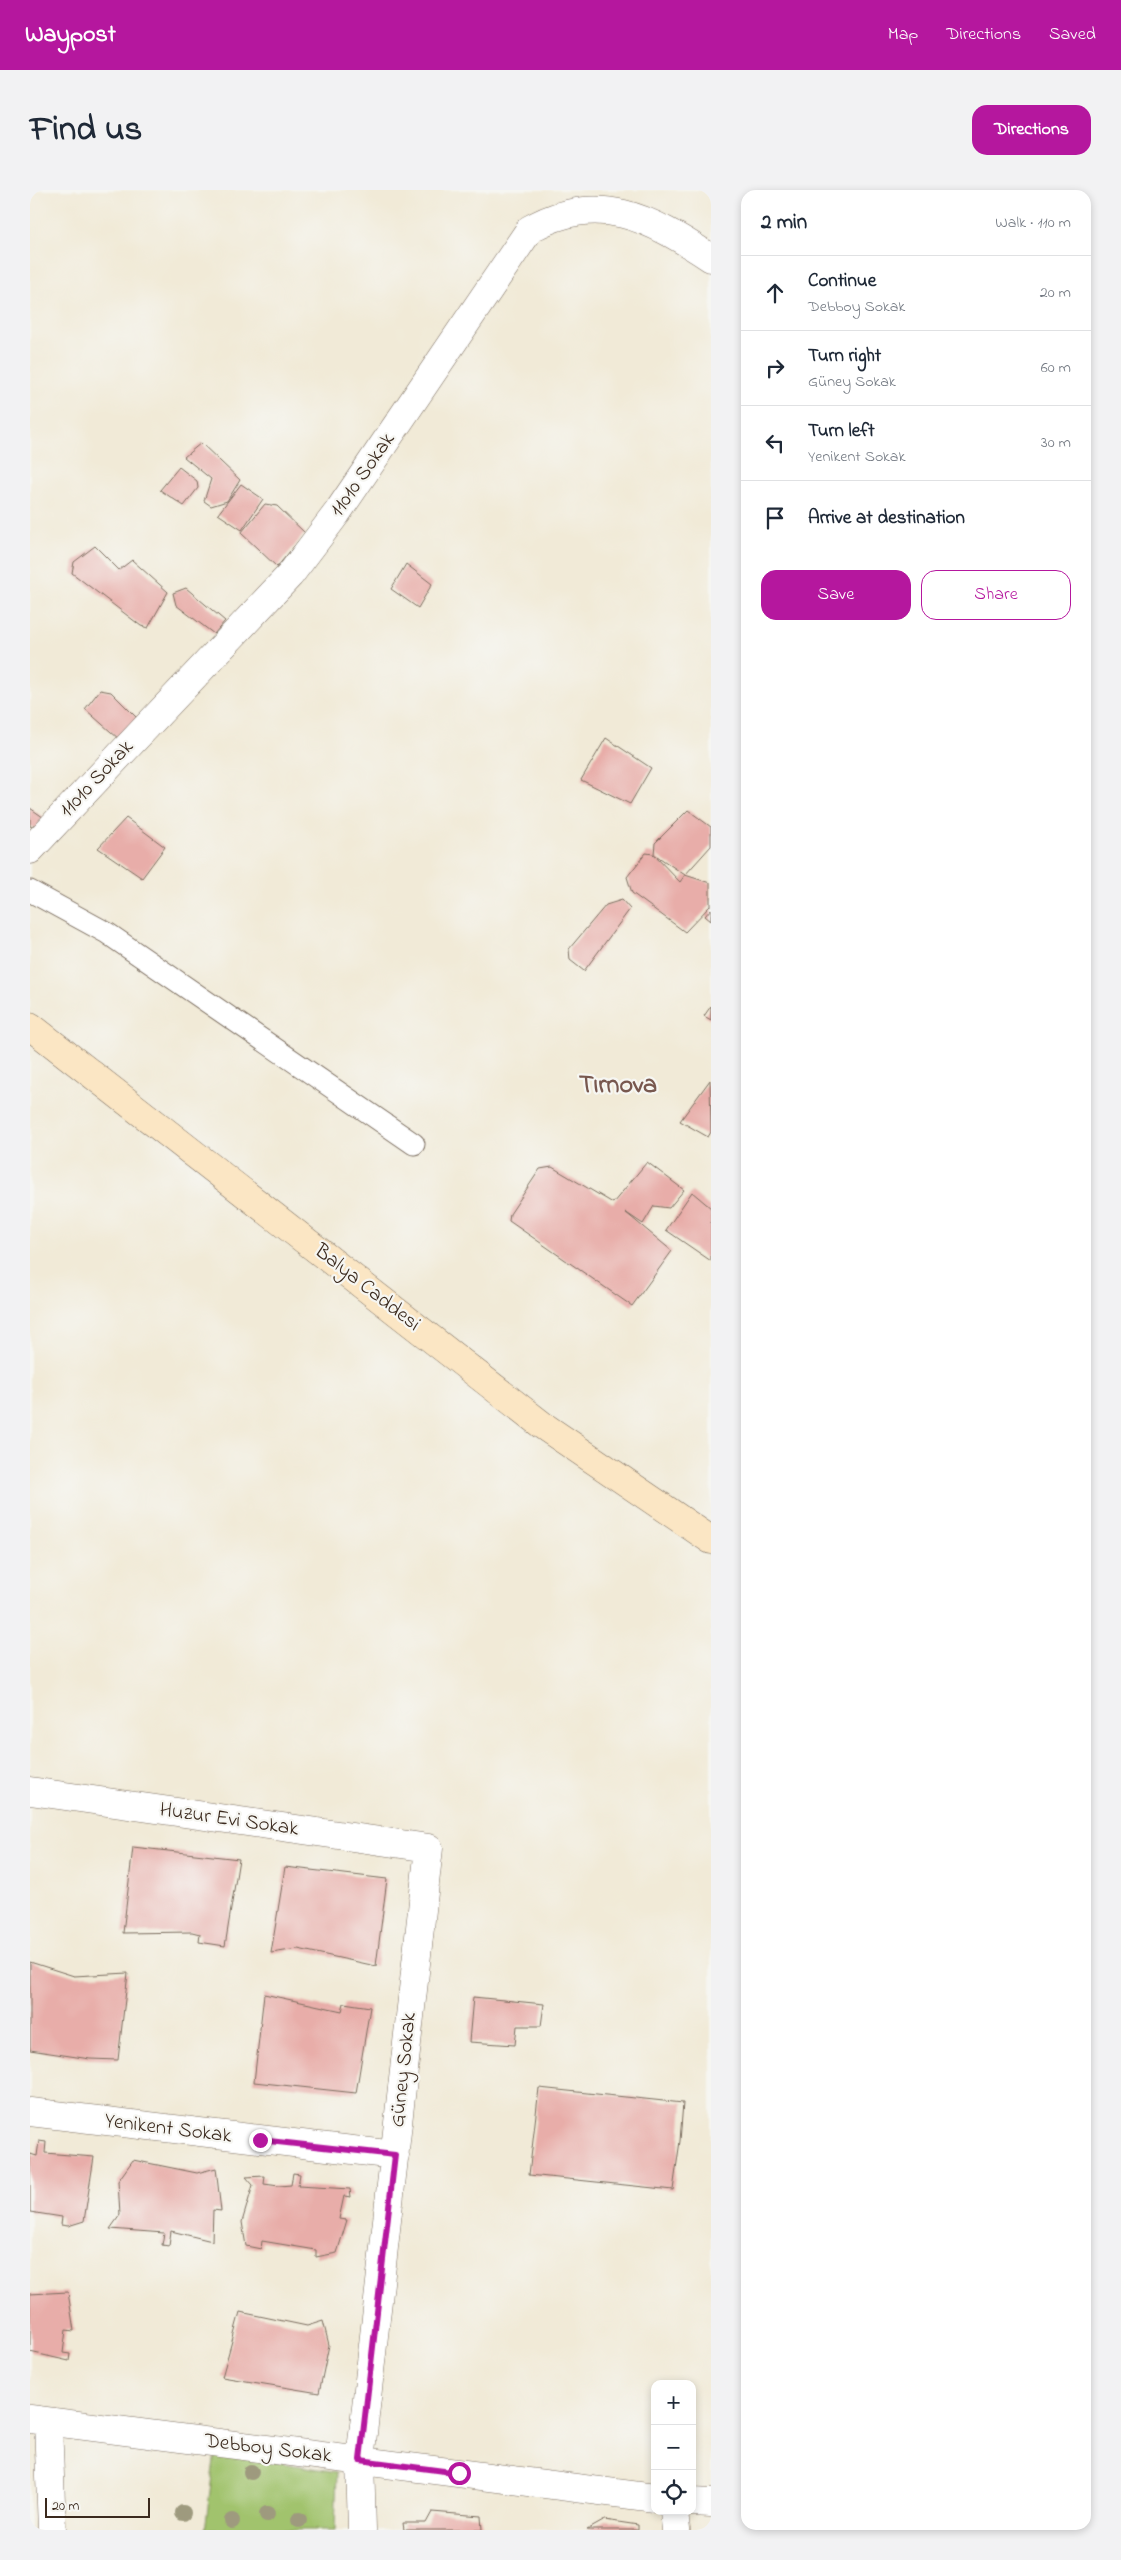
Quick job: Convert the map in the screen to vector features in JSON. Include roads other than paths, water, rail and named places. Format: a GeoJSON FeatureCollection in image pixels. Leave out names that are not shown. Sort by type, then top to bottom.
{"type":"FeatureCollection","features":[{"type":"Feature","properties":{"kind":"main road","name":"Balya Caddesi"},"geometry":{"type":"LineString","coordinates":[[30,1026],[542,1425],[711,1540]]}},
{"type":"Feature","properties":{"kind":"street","name":"11010 Sokak"},"geometry":{"type":"LineString","coordinates":[[30,850],[290,575],[337,513],[530,229],[548,213],[564,206],[587,201],[614,204],[643,214],[711,258]]}},
{"type":"Feature","properties":{"kind":"street","name":"Huzur Evi Sokak"},"geometry":{"type":"LineString","coordinates":[[30,1791],[429,1848]]}},
{"type":"Feature","properties":{"kind":"street","name":"Güney Sokak"},"geometry":{"type":"LineString","coordinates":[[362,2530],[360,2460],[429,1848]]}},
{"type":"Feature","properties":{"kind":"street","name":"Yenikent Sokak"},"geometry":{"type":"LineString","coordinates":[[30,2112],[395,2155]]}},
{"type":"Feature","properties":{"kind":"street","name":"Debboy Sokak"},"geometry":{"type":"LineString","coordinates":[[39,2421],[651,2497]]}},
{"type":"Feature","properties":{"kind":"street"},"geometry":{"type":"LineString","coordinates":[[39,2421],[52,2530]]}},
{"type":"Feature","properties":{"kind":"street"},"geometry":{"type":"LineString","coordinates":[[696,2502],[711,2503]]}},
{"type":"Feature","properties":{"kind":"street"},"geometry":{"type":"LineString","coordinates":[[674,2515],[676,2530]]}},
{"type":"Feature","properties":{"kind":"lane"},"geometry":{"type":"LineString","coordinates":[[30,891],[107,933],[414,1144]]}},
{"type":"Feature","properties":{"kind":"district","name":"Tırnova"},"geometry":{"type":"Point","coordinates":[618,1086]}}]}
